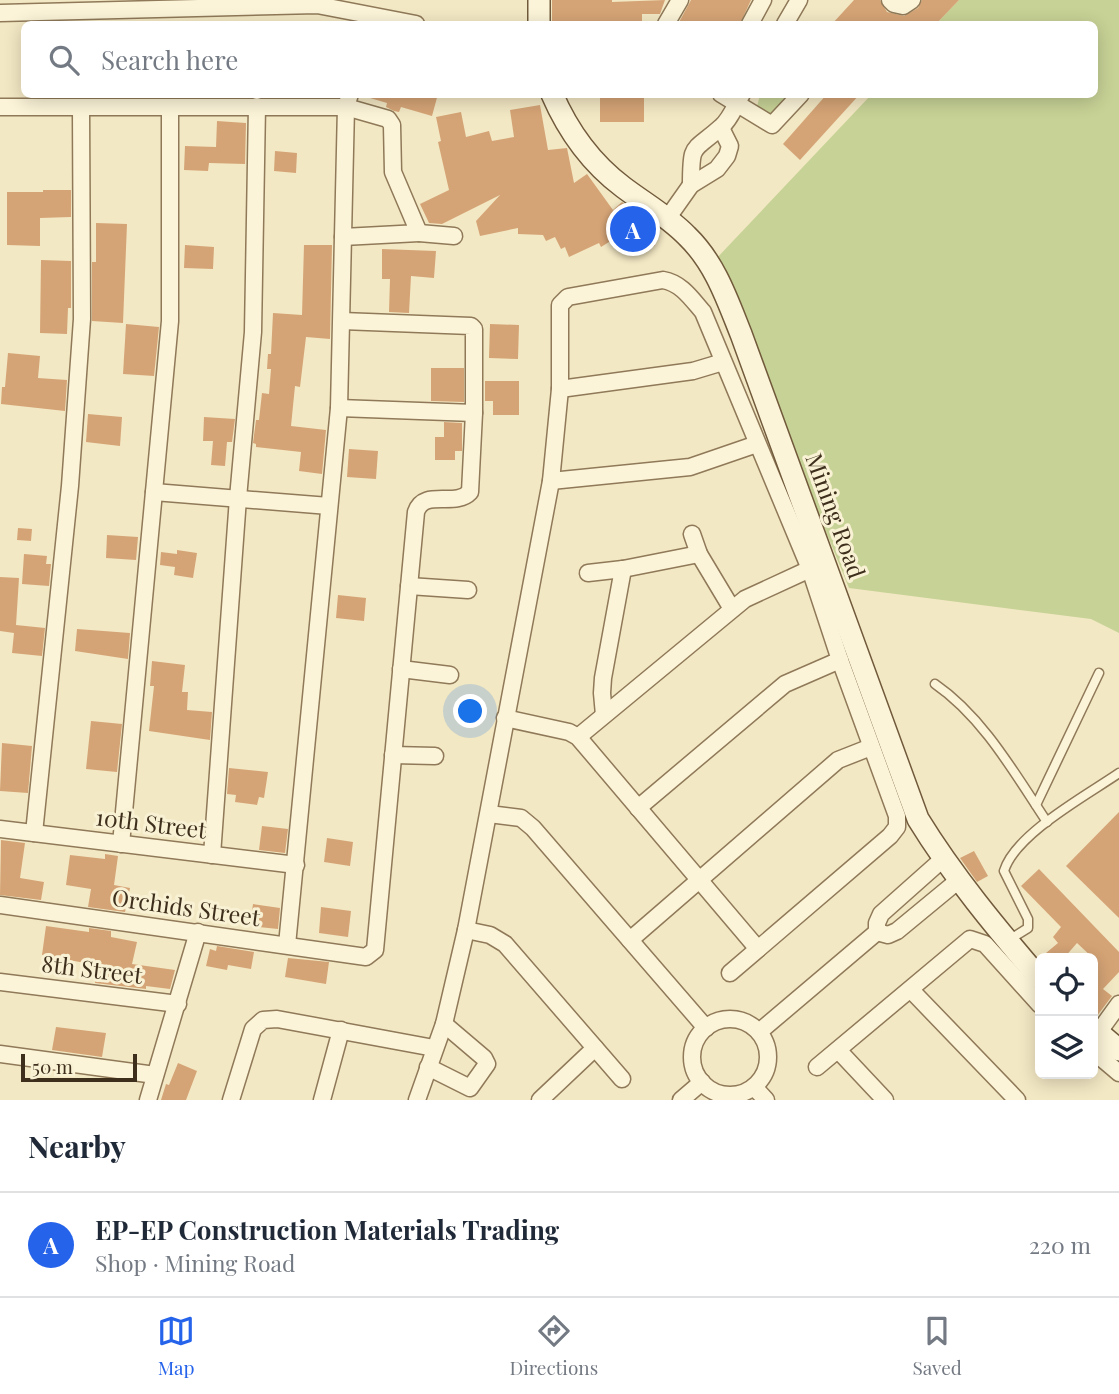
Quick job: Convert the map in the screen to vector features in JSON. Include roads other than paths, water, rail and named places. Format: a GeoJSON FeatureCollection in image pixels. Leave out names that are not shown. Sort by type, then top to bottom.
{"type":"FeatureCollection","features":[{"type":"Feature","properties":{"kind":"street"},"geometry":{"type":"LineString","coordinates":[[539,0],[539,21]]}},
{"type":"Feature","properties":{"kind":"street"},"geometry":{"type":"LineString","coordinates":[[668,21],[680,0]]}},
{"type":"Feature","properties":{"kind":"street"},"geometry":{"type":"LineString","coordinates":[[752,21],[763,0]]}},
{"type":"Feature","properties":{"kind":"street"},"geometry":{"type":"LineString","coordinates":[[890,0],[902,6],[912,0]]}},
{"type":"Feature","properties":{"kind":"street"},"geometry":{"type":"LineString","coordinates":[[0,13],[317,5],[402,21]]}},
{"type":"Feature","properties":{"kind":"street","name":"Mining Road"},"geometry":{"type":"LineString","coordinates":[[554,98],[571,130],[597,165],[687,235],[704,254],[724,293],[746,347],[918,819],[944,858],[1035,973]]}},
{"type":"Feature","properties":{"kind":"street"},"geometry":{"type":"LineString","coordinates":[[691,185],[690,164],[693,153],[698,145],[720,128],[739,99],[772,125],[797,98]]}},
{"type":"Feature","properties":{"kind":"street"},"geometry":{"type":"LineString","coordinates":[[287,945],[339,408],[348,101]]}},
{"type":"Feature","properties":{"kind":"street"},"geometry":{"type":"LineString","coordinates":[[0,107],[257,106],[348,101],[391,122],[393,172],[419,233]]}},
{"type":"Feature","properties":{"kind":"street"},"geometry":{"type":"LineString","coordinates":[[212,855],[238,498],[254,332],[257,106]]}},
{"type":"Feature","properties":{"kind":"street"},"geometry":{"type":"LineString","coordinates":[[121,844],[170,321],[170,107]]}},
{"type":"Feature","properties":{"kind":"street"},"geometry":{"type":"LineString","coordinates":[[34,833],[70,486],[82,319],[81,108]]}},
{"type":"Feature","properties":{"kind":"street"},"geometry":{"type":"LineString","coordinates":[[667,219],[691,185],[708,176],[727,156],[730,146],[720,128]]}},
{"type":"Feature","properties":{"kind":"street"},"geometry":{"type":"LineString","coordinates":[[343,237],[419,233],[454,236]]}},
{"type":"Feature","properties":{"kind":"street"},"geometry":{"type":"LineString","coordinates":[[417,1100],[444,1024],[466,930],[551,481],[559,389],[560,305],[568,297],[663,280],[674,282],[703,312],[810,569],[897,816],[897,827],[890,836],[730,974]]}},
{"type":"Feature","properties":{"kind":"street"},"geometry":{"type":"LineString","coordinates":[[342,321],[471,326],[474,329],[470,492],[461,499],[424,500],[419,504],[393,755],[435,756]]}},
{"type":"Feature","properties":{"kind":"street"},"geometry":{"type":"LineString","coordinates":[[559,389],[693,371],[723,362]]}},
{"type":"Feature","properties":{"kind":"street"},"geometry":{"type":"LineString","coordinates":[[339,408],[474,413]]}},
{"type":"Feature","properties":{"kind":"street"},"geometry":{"type":"LineString","coordinates":[[551,481],[690,467],[757,444]]}},
{"type":"Feature","properties":{"kind":"street"},"geometry":{"type":"LineString","coordinates":[[154,492],[329,506]]}},
{"type":"Feature","properties":{"kind":"street"},"geometry":{"type":"LineString","coordinates":[[692,534],[699,554],[732,609]]}},
{"type":"Feature","properties":{"kind":"street"},"geometry":{"type":"LineString","coordinates":[[588,573],[699,554]]}},
{"type":"Feature","properties":{"kind":"street"},"geometry":{"type":"LineString","coordinates":[[604,715],[603,678],[623,569]]}},
{"type":"Feature","properties":{"kind":"street"},"geometry":{"type":"LineString","coordinates":[[578,737],[745,599],[810,569]]}},
{"type":"Feature","properties":{"kind":"street"},"geometry":{"type":"LineString","coordinates":[[409,586],[468,590]]}},
{"type":"Feature","properties":{"kind":"street"},"geometry":{"type":"LineString","coordinates":[[638,808],[785,684],[840,660]]}},
{"type":"Feature","properties":{"kind":"street"},"geometry":{"type":"LineString","coordinates":[[401,669],[450,675]]}},
{"type":"Feature","properties":{"kind":"street"},"geometry":{"type":"LineString","coordinates":[[505,718],[569,732],[578,737],[758,949]]}},
{"type":"Feature","properties":{"kind":"street"},"geometry":{"type":"LineString","coordinates":[[630,940],[838,760],[871,747]]}},
{"type":"Feature","properties":{"kind":"street","name":"Orchids Street"},"geometry":{"type":"LineString","coordinates":[[0,905],[366,957],[375,950],[393,755]]}},
{"type":"Feature","properties":{"kind":"street"},"geometry":{"type":"LineString","coordinates":[[489,814],[521,818],[533,828],[706,1028]]}},
{"type":"Feature","properties":{"kind":"street","name":"10th Street"},"geometry":{"type":"LineString","coordinates":[[0,829],[296,865]]}},
{"type":"Feature","properties":{"kind":"street"},"geometry":{"type":"LineString","coordinates":[[759,1032],[877,932],[881,914],[944,858]]}},
{"type":"Feature","properties":{"kind":"street"},"geometry":{"type":"LineString","coordinates":[[877,932],[888,935],[897,931],[960,879]]}},
{"type":"Feature","properties":{"kind":"street"},"geometry":{"type":"LineString","coordinates":[[913,886],[929,904]]}},
{"type":"Feature","properties":{"kind":"street"},"geometry":{"type":"LineString","coordinates":[[466,930],[490,935],[505,944],[622,1079]]}},
{"type":"Feature","properties":{"kind":"street"},"geometry":{"type":"LineString","coordinates":[[148,1100],[198,932]]}},
{"type":"Feature","properties":{"kind":"street"},"geometry":{"type":"LineString","coordinates":[[817,1067],[970,939],[985,944],[1035,999]]}},
{"type":"Feature","properties":{"kind":"street","name":"8th Street"},"geometry":{"type":"LineString","coordinates":[[0,982],[178,1004]]}},
{"type":"Feature","properties":{"kind":"street"},"geometry":{"type":"LineString","coordinates":[[911,990],[1017,1100]]}},
{"type":"Feature","properties":{"kind":"street"},"geometry":{"type":"LineString","coordinates":[[1098,1033],[1119,1004]]}},
{"type":"Feature","properties":{"kind":"street"},"geometry":{"type":"LineString","coordinates":[[231,1100],[253,1029],[263,1020],[276,1019],[434,1048]]}},
{"type":"Feature","properties":{"kind":"street"},"geometry":{"type":"LineString","coordinates":[[727,1019],[739,1020],[759,1032],[768,1054],[762,1078],[754,1087],[733,1095],[710,1090],[695,1072],[692,1060],[698,1037],[706,1028],[727,1019]]}},
{"type":"Feature","properties":{"kind":"street"},"geometry":{"type":"LineString","coordinates":[[428,1067],[467,1089],[472,1087],[487,1064],[484,1058],[444,1024]]}},
{"type":"Feature","properties":{"kind":"street"},"geometry":{"type":"LineString","coordinates":[[322,1100],[341,1030]]}},
{"type":"Feature","properties":{"kind":"street"},"geometry":{"type":"LineString","coordinates":[[1098,1039],[1119,1050]]}},
{"type":"Feature","properties":{"kind":"street"},"geometry":{"type":"LineString","coordinates":[[1098,1042],[1119,1073]]}},
{"type":"Feature","properties":{"kind":"street"},"geometry":{"type":"LineString","coordinates":[[540,1100],[595,1048]]}},
{"type":"Feature","properties":{"kind":"street"},"geometry":{"type":"LineString","coordinates":[[838,1050],[885,1100]]}},
{"type":"Feature","properties":{"kind":"street"},"geometry":{"type":"LineString","coordinates":[[0,1054],[155,1075]]}},
{"type":"Feature","properties":{"kind":"street"},"geometry":{"type":"LineString","coordinates":[[681,1100],[702,1082]]}},
{"type":"Feature","properties":{"kind":"street"},"geometry":{"type":"LineString","coordinates":[[754,1087],[766,1100]]}},
{"type":"Feature","properties":{"kind":"lane"},"geometry":{"type":"LineString","coordinates":[[1036,805],[1099,673]]}},
{"type":"Feature","properties":{"kind":"lane"},"geometry":{"type":"LineString","coordinates":[[935,684],[952,696],[984,732],[1047,822]]}},
{"type":"Feature","properties":{"kind":"lane"},"geometry":{"type":"LineString","coordinates":[[1007,941],[1028,928],[1028,919],[1004,871],[1008,859],[1019,844],[1047,822],[1119,774]]}},
{"type":"Feature","properties":{"kind":"place","name":"EP-EP Construction Materials Trading"},"geometry":{"type":"Point","coordinates":[633,229]}}]}
